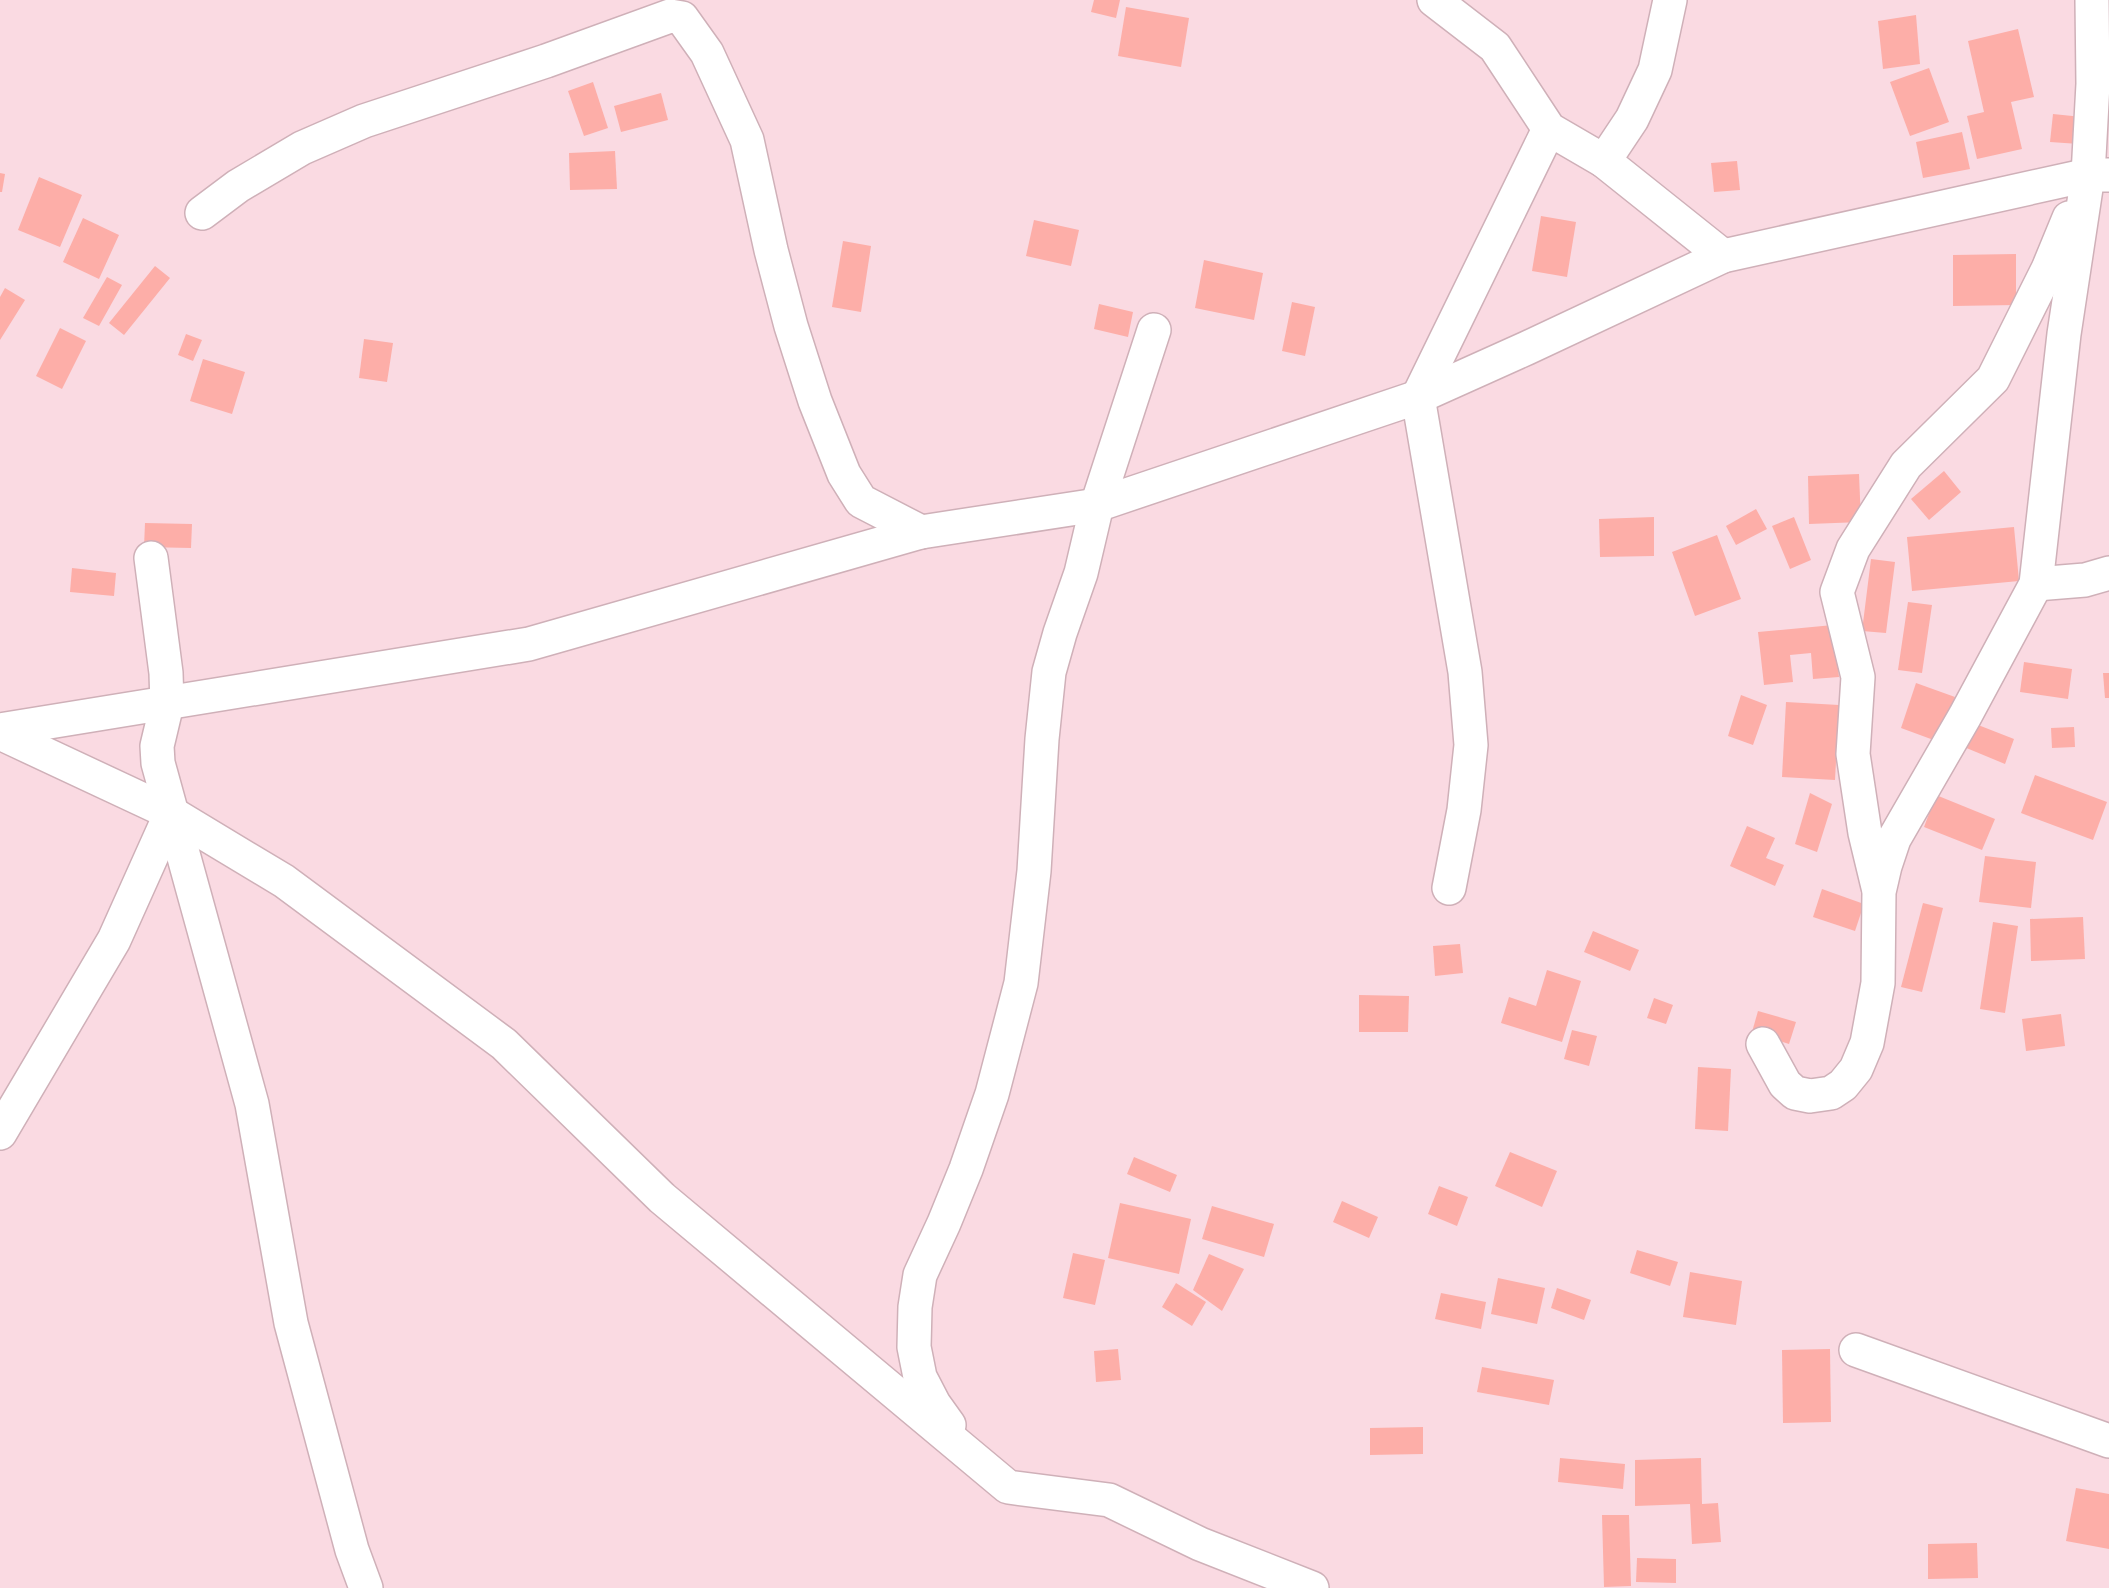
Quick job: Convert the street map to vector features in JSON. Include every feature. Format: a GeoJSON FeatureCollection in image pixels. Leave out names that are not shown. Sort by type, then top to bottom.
{"type":"FeatureCollection","features":[{"type":"Feature","properties":{"kind":"street"},"geometry":{"type":"LineString","coordinates":[[1434,0],[1495,46],[1549,129],[1604,161],[1723,256]]}},
{"type":"Feature","properties":{"kind":"street"},"geometry":{"type":"LineString","coordinates":[[1604,161],[1632,119],[1655,70],[1670,0]]}},
{"type":"Feature","properties":{"kind":"street"},"geometry":{"type":"LineString","coordinates":[[1763,1044],[1785,1084],[1795,1093],[1810,1096],[1830,1094],[1843,1085],[1856,1069],[1867,1043],[1878,983],[1880,892],[1885,866],[1894,839],[1965,716],[2036,584],[2064,334],[2099,175],[2093,84],[2092,0]]}},
{"type":"Feature","properties":{"kind":"street"},"geometry":{"type":"LineString","coordinates":[[202,213],[238,186],[302,148],[364,121],[546,61],[670,16],[682,18],[707,53],[747,140],[786,304],[815,401],[844,474],[861,501],[870,547]]}},
{"type":"Feature","properties":{"kind":"street"},"geometry":{"type":"LineString","coordinates":[[1449,888],[1464,810],[1471,745],[1465,672],[1418,397],[1549,129]]}},
{"type":"Feature","properties":{"kind":"street"},"geometry":{"type":"LineString","coordinates":[[0,732],[529,644],[921,532],[1096,506],[1418,397],[1723,256],[2099,175]]}},
{"type":"Feature","properties":{"kind":"street"},"geometry":{"type":"LineString","coordinates":[[1880,892],[1865,833],[1853,754],[1858,677],[1837,592],[1853,549],[1906,465],[1993,379],[2048,269],[2099,175]]}},
{"type":"Feature","properties":{"kind":"street"},"geometry":{"type":"LineString","coordinates":[[1008,1487],[960,1441],[934,1404],[920,1377],[914,1347],[915,1306],[920,1275],[966,1169],[992,1094],[1021,983],[1034,871],[1042,739],[1049,672],[1060,633],[1082,573],[1096,506],[1154,330]]}},
{"type":"Feature","properties":{"kind":"street"},"geometry":{"type":"LineString","coordinates":[[861,501],[921,532]]}},
{"type":"Feature","properties":{"kind":"street"},"geometry":{"type":"LineString","coordinates":[[151,558],[166,673],[167,704],[157,746],[158,763],[252,1104],[291,1323],[352,1550],[366,1588]]}},
{"type":"Feature","properties":{"kind":"street"},"geometry":{"type":"LineString","coordinates":[[2036,584],[2085,580],[2109,573]]}},
{"type":"Feature","properties":{"kind":"street"},"geometry":{"type":"LineString","coordinates":[[0,732],[171,813],[284,881],[504,1044],[662,1198],[1008,1487],[1109,1500],[1200,1544],[1312,1588]]}},
{"type":"Feature","properties":{"kind":"street"},"geometry":{"type":"LineString","coordinates":[[0,1133],[114,940],[171,813]]}},
{"type":"Feature","properties":{"kind":"street"},"geometry":{"type":"LineString","coordinates":[[1856,1350],[2109,1441]]}},
{"type":"Feature","properties":{"kind":"building"},"geometry":{"type":"Polygon","coordinates":[[[1094,0],[1120,0],[1116,18],[1091,12],[1094,0]]]}},
{"type":"Feature","properties":{"kind":"building"},"geometry":{"type":"Polygon","coordinates":[[[1126,7],[1189,18],[1181,67],[1118,56],[1126,7]]]}},
{"type":"Feature","properties":{"kind":"building"},"geometry":{"type":"Polygon","coordinates":[[[1916,15],[1920,64],[1883,69],[1878,21],[1916,15]]]}},
{"type":"Feature","properties":{"kind":"building"},"geometry":{"type":"Polygon","coordinates":[[[2018,29],[2034,97],[2011,102],[2022,149],[1977,159],[1967,116],[1984,112],[1968,41],[2018,29]]]}},
{"type":"Feature","properties":{"kind":"building"},"geometry":{"type":"Polygon","coordinates":[[[1929,68],[1949,122],[1910,136],[1890,82],[1929,68]]]}},
{"type":"Feature","properties":{"kind":"building"},"geometry":{"type":"Polygon","coordinates":[[[593,82],[608,128],[584,136],[568,91],[593,82]]]}},
{"type":"Feature","properties":{"kind":"building"},"geometry":{"type":"Polygon","coordinates":[[[661,93],[668,120],[621,132],[614,106],[661,93]]]}},
{"type":"Feature","properties":{"kind":"building"},"geometry":{"type":"Polygon","coordinates":[[[2053,114],[2082,117],[2079,144],[2050,142],[2053,114]]]}},
{"type":"Feature","properties":{"kind":"building"},"geometry":{"type":"Polygon","coordinates":[[[1962,132],[1970,169],[1923,178],[1916,142],[1962,132]]]}},
{"type":"Feature","properties":{"kind":"building"},"geometry":{"type":"Polygon","coordinates":[[[615,151],[617,189],[570,190],[569,153],[615,151]]]}},
{"type":"Feature","properties":{"kind":"building"},"geometry":{"type":"Polygon","coordinates":[[[1737,161],[1740,190],[1714,192],[1711,163],[1737,161]]]}},
{"type":"Feature","properties":{"kind":"building"},"geometry":{"type":"Polygon","coordinates":[[[0,173],[5,174],[2,192],[0,192],[0,173]]]}},
{"type":"Feature","properties":{"kind":"building"},"geometry":{"type":"Polygon","coordinates":[[[39,177],[82,195],[60,247],[18,230],[39,177]]]}},
{"type":"Feature","properties":{"kind":"building"},"geometry":{"type":"Polygon","coordinates":[[[1541,216],[1576,222],[1567,277],[1532,271],[1541,216]]]}},
{"type":"Feature","properties":{"kind":"building"},"geometry":{"type":"Polygon","coordinates":[[[83,218],[119,235],[99,279],[63,262],[83,218]]]}},
{"type":"Feature","properties":{"kind":"building"},"geometry":{"type":"Polygon","coordinates":[[[1034,220],[1079,230],[1071,266],[1026,256],[1034,220]]]}},
{"type":"Feature","properties":{"kind":"building"},"geometry":{"type":"Polygon","coordinates":[[[843,241],[871,246],[861,312],[832,307],[843,241]]]}},
{"type":"Feature","properties":{"kind":"building"},"geometry":{"type":"Polygon","coordinates":[[[2016,254],[2016,305],[1953,306],[1953,255],[2016,254]]]}},
{"type":"Feature","properties":{"kind":"building"},"geometry":{"type":"Polygon","coordinates":[[[1204,260],[1263,273],[1254,320],[1195,308],[1204,260]]]}},
{"type":"Feature","properties":{"kind":"building"},"geometry":{"type":"Polygon","coordinates":[[[155,266],[170,278],[124,335],[109,323],[155,266]]]}},
{"type":"Feature","properties":{"kind":"building"},"geometry":{"type":"Polygon","coordinates":[[[107,277],[122,285],[99,326],[83,318],[107,277]]]}},
{"type":"Feature","properties":{"kind":"building"},"geometry":{"type":"Polygon","coordinates":[[[5,288],[25,300],[0,340],[0,297],[5,288]]]}},
{"type":"Feature","properties":{"kind":"building"},"geometry":{"type":"Polygon","coordinates":[[[1292,302],[1315,307],[1305,356],[1282,351],[1292,302]]]}},
{"type":"Feature","properties":{"kind":"building"},"geometry":{"type":"Polygon","coordinates":[[[1099,304],[1133,312],[1128,337],[1094,329],[1099,304]]]}},
{"type":"Feature","properties":{"kind":"building"},"geometry":{"type":"Polygon","coordinates":[[[60,328],[86,341],[62,389],[36,376],[60,328]]]}},
{"type":"Feature","properties":{"kind":"building"},"geometry":{"type":"Polygon","coordinates":[[[186,334],[202,340],[193,361],[178,355],[186,334]]]}},
{"type":"Feature","properties":{"kind":"building"},"geometry":{"type":"Polygon","coordinates":[[[364,339],[393,343],[387,382],[359,378],[364,339]]]}},
{"type":"Feature","properties":{"kind":"building"},"geometry":{"type":"Polygon","coordinates":[[[203,359],[245,372],[232,414],[190,401],[203,359]]]}},
{"type":"Feature","properties":{"kind":"building"},"geometry":{"type":"Polygon","coordinates":[[[1944,471],[1961,492],[1929,520],[1911,499],[1944,471]]]}},
{"type":"Feature","properties":{"kind":"building"},"geometry":{"type":"Polygon","coordinates":[[[1859,474],[1861,522],[1809,524],[1808,476],[1859,474]]]}},
{"type":"Feature","properties":{"kind":"building"},"geometry":{"type":"Polygon","coordinates":[[[1756,509],[1767,529],[1736,545],[1726,526],[1756,509]]]}},
{"type":"Feature","properties":{"kind":"building"},"geometry":{"type":"Polygon","coordinates":[[[1654,517],[1654,556],[1600,557],[1599,519],[1654,517]]]}},
{"type":"Feature","properties":{"kind":"building"},"geometry":{"type":"Polygon","coordinates":[[[1794,517],[1811,560],[1790,569],[1772,526],[1794,517]]]}},
{"type":"Feature","properties":{"kind":"building"},"geometry":{"type":"Polygon","coordinates":[[[145,523],[192,524],[191,548],[144,547],[145,523]]]}},
{"type":"Feature","properties":{"kind":"building"},"geometry":{"type":"Polygon","coordinates":[[[2014,527],[2019,581],[1912,591],[1907,537],[2014,527]]]}},
{"type":"Feature","properties":{"kind":"building"},"geometry":{"type":"Polygon","coordinates":[[[1717,535],[1741,599],[1695,616],[1672,552],[1717,535]]]}},
{"type":"Feature","properties":{"kind":"building"},"geometry":{"type":"Polygon","coordinates":[[[1871,559],[1895,562],[1886,633],[1862,631],[1871,559]]]}},
{"type":"Feature","properties":{"kind":"building"},"geometry":{"type":"Polygon","coordinates":[[[72,568],[116,573],[114,596],[70,592],[72,568]]]}},
{"type":"Feature","properties":{"kind":"building"},"geometry":{"type":"Polygon","coordinates":[[[1908,602],[1932,605],[1922,673],[1898,670],[1908,602]]]}},
{"type":"Feature","properties":{"kind":"building"},"geometry":{"type":"Polygon","coordinates":[[[1833,625],[1839,677],[1813,679],[1811,653],[1790,655],[1793,682],[1764,685],[1758,632],[1833,625]]]}},
{"type":"Feature","properties":{"kind":"building"},"geometry":{"type":"Polygon","coordinates":[[[2024,662],[2072,669],[2068,699],[2020,692],[2024,662]]]}},
{"type":"Feature","properties":{"kind":"building"},"geometry":{"type":"Polygon","coordinates":[[[2103,673],[2109,673],[2109,698],[2105,698],[2103,673]]]}},
{"type":"Feature","properties":{"kind":"building"},"geometry":{"type":"Polygon","coordinates":[[[1916,683],[1955,697],[1939,742],[1901,728],[1916,683]]]}},
{"type":"Feature","properties":{"kind":"building"},"geometry":{"type":"Polygon","coordinates":[[[1741,695],[1767,705],[1753,745],[1728,736],[1741,695]]]}},
{"type":"Feature","properties":{"kind":"building"},"geometry":{"type":"Polygon","coordinates":[[[1786,702],[1839,705],[1835,780],[1782,777],[1786,702]]]}},
{"type":"Feature","properties":{"kind":"building"},"geometry":{"type":"Polygon","coordinates":[[[1973,723],[2014,739],[2005,764],[1964,747],[1973,723]]]}},
{"type":"Feature","properties":{"kind":"building"},"geometry":{"type":"Polygon","coordinates":[[[2074,727],[2075,747],[2052,748],[2051,728],[2074,727]]]}},
{"type":"Feature","properties":{"kind":"building"},"geometry":{"type":"Polygon","coordinates":[[[2035,775],[2107,802],[2093,840],[2021,813],[2035,775]]]}},
{"type":"Feature","properties":{"kind":"building"},"geometry":{"type":"Polygon","coordinates":[[[1810,793],[1832,804],[1817,852],[1795,844],[1810,793]]]}},
{"type":"Feature","properties":{"kind":"building"},"geometry":{"type":"Polygon","coordinates":[[[1936,795],[1995,819],[1982,850],[1924,827],[1936,795]]]}},
{"type":"Feature","properties":{"kind":"building"},"geometry":{"type":"Polygon","coordinates":[[[1747,826],[1775,838],[1766,858],[1784,865],[1775,886],[1730,866],[1747,826]]]}},
{"type":"Feature","properties":{"kind":"building"},"geometry":{"type":"Polygon","coordinates":[[[1985,856],[2036,862],[2031,908],[1979,902],[1985,856]]]}},
{"type":"Feature","properties":{"kind":"building"},"geometry":{"type":"Polygon","coordinates":[[[1822,889],[1864,904],[1855,931],[1813,917],[1822,889]]]}},
{"type":"Feature","properties":{"kind":"building"},"geometry":{"type":"Polygon","coordinates":[[[1923,903],[1943,908],[1922,992],[1901,987],[1923,903]]]}},
{"type":"Feature","properties":{"kind":"building"},"geometry":{"type":"Polygon","coordinates":[[[2083,917],[2085,959],[2031,961],[2030,919],[2083,917]]]}},
{"type":"Feature","properties":{"kind":"building"},"geometry":{"type":"Polygon","coordinates":[[[1993,922],[2018,926],[2005,1013],[1980,1009],[1993,922]]]}},
{"type":"Feature","properties":{"kind":"building"},"geometry":{"type":"Polygon","coordinates":[[[1593,931],[1639,950],[1630,971],[1584,952],[1593,931]]]}},
{"type":"Feature","properties":{"kind":"building"},"geometry":{"type":"Polygon","coordinates":[[[1460,944],[1463,973],[1435,976],[1433,946],[1460,944]]]}},
{"type":"Feature","properties":{"kind":"building"},"geometry":{"type":"Polygon","coordinates":[[[1547,970],[1581,981],[1562,1042],[1501,1023],[1509,997],[1536,1006],[1547,970]]]}},
{"type":"Feature","properties":{"kind":"building"},"geometry":{"type":"Polygon","coordinates":[[[1359,995],[1409,996],[1408,1032],[1359,1032],[1359,995]]]}},
{"type":"Feature","properties":{"kind":"building"},"geometry":{"type":"Polygon","coordinates":[[[1654,998],[1673,1005],[1666,1024],[1647,1018],[1654,998]]]}},
{"type":"Feature","properties":{"kind":"building"},"geometry":{"type":"Polygon","coordinates":[[[1758,1011],[1796,1022],[1789,1044],[1752,1032],[1758,1011]]]}},
{"type":"Feature","properties":{"kind":"building"},"geometry":{"type":"Polygon","coordinates":[[[2061,1014],[2065,1046],[2026,1051],[2022,1019],[2061,1014]]]}},
{"type":"Feature","properties":{"kind":"building"},"geometry":{"type":"Polygon","coordinates":[[[1572,1030],[1597,1036],[1589,1066],[1564,1059],[1572,1030]]]}},
{"type":"Feature","properties":{"kind":"building"},"geometry":{"type":"Polygon","coordinates":[[[1698,1067],[1731,1069],[1728,1131],[1695,1129],[1698,1067]]]}},
{"type":"Feature","properties":{"kind":"building"},"geometry":{"type":"Polygon","coordinates":[[[1510,1152],[1557,1171],[1542,1207],[1495,1186],[1510,1152]]]}},
{"type":"Feature","properties":{"kind":"building"},"geometry":{"type":"Polygon","coordinates":[[[1134,1157],[1177,1175],[1170,1192],[1127,1174],[1134,1157]]]}},
{"type":"Feature","properties":{"kind":"building"},"geometry":{"type":"Polygon","coordinates":[[[1439,1186],[1468,1197],[1457,1226],[1428,1214],[1439,1186]]]}},
{"type":"Feature","properties":{"kind":"building"},"geometry":{"type":"Polygon","coordinates":[[[1342,1201],[1378,1217],[1369,1238],[1333,1222],[1342,1201]]]}},
{"type":"Feature","properties":{"kind":"building"},"geometry":{"type":"Polygon","coordinates":[[[1120,1203],[1191,1219],[1179,1274],[1108,1258],[1120,1203]]]}},
{"type":"Feature","properties":{"kind":"building"},"geometry":{"type":"Polygon","coordinates":[[[1212,1206],[1274,1224],[1264,1257],[1202,1239],[1212,1206]]]}},
{"type":"Feature","properties":{"kind":"building"},"geometry":{"type":"Polygon","coordinates":[[[1637,1250],[1678,1262],[1670,1286],[1630,1273],[1637,1250]]]}},
{"type":"Feature","properties":{"kind":"building"},"geometry":{"type":"Polygon","coordinates":[[[1073,1253],[1105,1260],[1095,1305],[1063,1298],[1073,1253]]]}},
{"type":"Feature","properties":{"kind":"building"},"geometry":{"type":"Polygon","coordinates":[[[1209,1254],[1244,1269],[1222,1311],[1193,1290],[1209,1254]]]}},
{"type":"Feature","properties":{"kind":"building"},"geometry":{"type":"Polygon","coordinates":[[[1690,1272],[1742,1281],[1736,1325],[1683,1317],[1690,1272]]]}},
{"type":"Feature","properties":{"kind":"building"},"geometry":{"type":"Polygon","coordinates":[[[1498,1278],[1545,1288],[1537,1324],[1491,1314],[1498,1278]]]}},
{"type":"Feature","properties":{"kind":"building"},"geometry":{"type":"Polygon","coordinates":[[[1176,1283],[1206,1302],[1192,1326],[1162,1307],[1176,1283]]]}},
{"type":"Feature","properties":{"kind":"building"},"geometry":{"type":"Polygon","coordinates":[[[1557,1288],[1591,1300],[1584,1320],[1551,1308],[1557,1288]]]}},
{"type":"Feature","properties":{"kind":"building"},"geometry":{"type":"Polygon","coordinates":[[[1441,1293],[1486,1302],[1481,1329],[1435,1319],[1441,1293]]]}},
{"type":"Feature","properties":{"kind":"building"},"geometry":{"type":"Polygon","coordinates":[[[1118,1349],[1121,1380],[1096,1382],[1094,1351],[1118,1349]]]}},
{"type":"Feature","properties":{"kind":"building"},"geometry":{"type":"Polygon","coordinates":[[[1830,1349],[1831,1422],[1783,1423],[1782,1350],[1830,1349]]]}},
{"type":"Feature","properties":{"kind":"building"},"geometry":{"type":"Polygon","coordinates":[[[1482,1367],[1554,1380],[1549,1405],[1477,1392],[1482,1367]]]}},
{"type":"Feature","properties":{"kind":"building"},"geometry":{"type":"Polygon","coordinates":[[[1423,1427],[1423,1454],[1370,1455],[1370,1428],[1423,1427]]]}},
{"type":"Feature","properties":{"kind":"building"},"geometry":{"type":"Polygon","coordinates":[[[1560,1458],[1625,1464],[1623,1489],[1558,1482],[1560,1458]]]}},
{"type":"Feature","properties":{"kind":"building"},"geometry":{"type":"Polygon","coordinates":[[[1701,1458],[1702,1504],[1718,1503],[1721,1542],[1692,1544],[1690,1504],[1635,1506],[1635,1460],[1701,1458]]]}},
{"type":"Feature","properties":{"kind":"building"},"geometry":{"type":"Polygon","coordinates":[[[2076,1488],[2109,1494],[2109,1549],[2066,1541],[2076,1488]]]}},
{"type":"Feature","properties":{"kind":"building"},"geometry":{"type":"Polygon","coordinates":[[[1602,1515],[1629,1515],[1631,1586],[1604,1587],[1602,1515]]]}},
{"type":"Feature","properties":{"kind":"building"},"geometry":{"type":"Polygon","coordinates":[[[1977,1543],[1978,1578],[1928,1579],[1928,1544],[1977,1543]]]}},
{"type":"Feature","properties":{"kind":"building"},"geometry":{"type":"Polygon","coordinates":[[[1637,1558],[1676,1559],[1676,1583],[1636,1582],[1637,1558]]]}}]}
